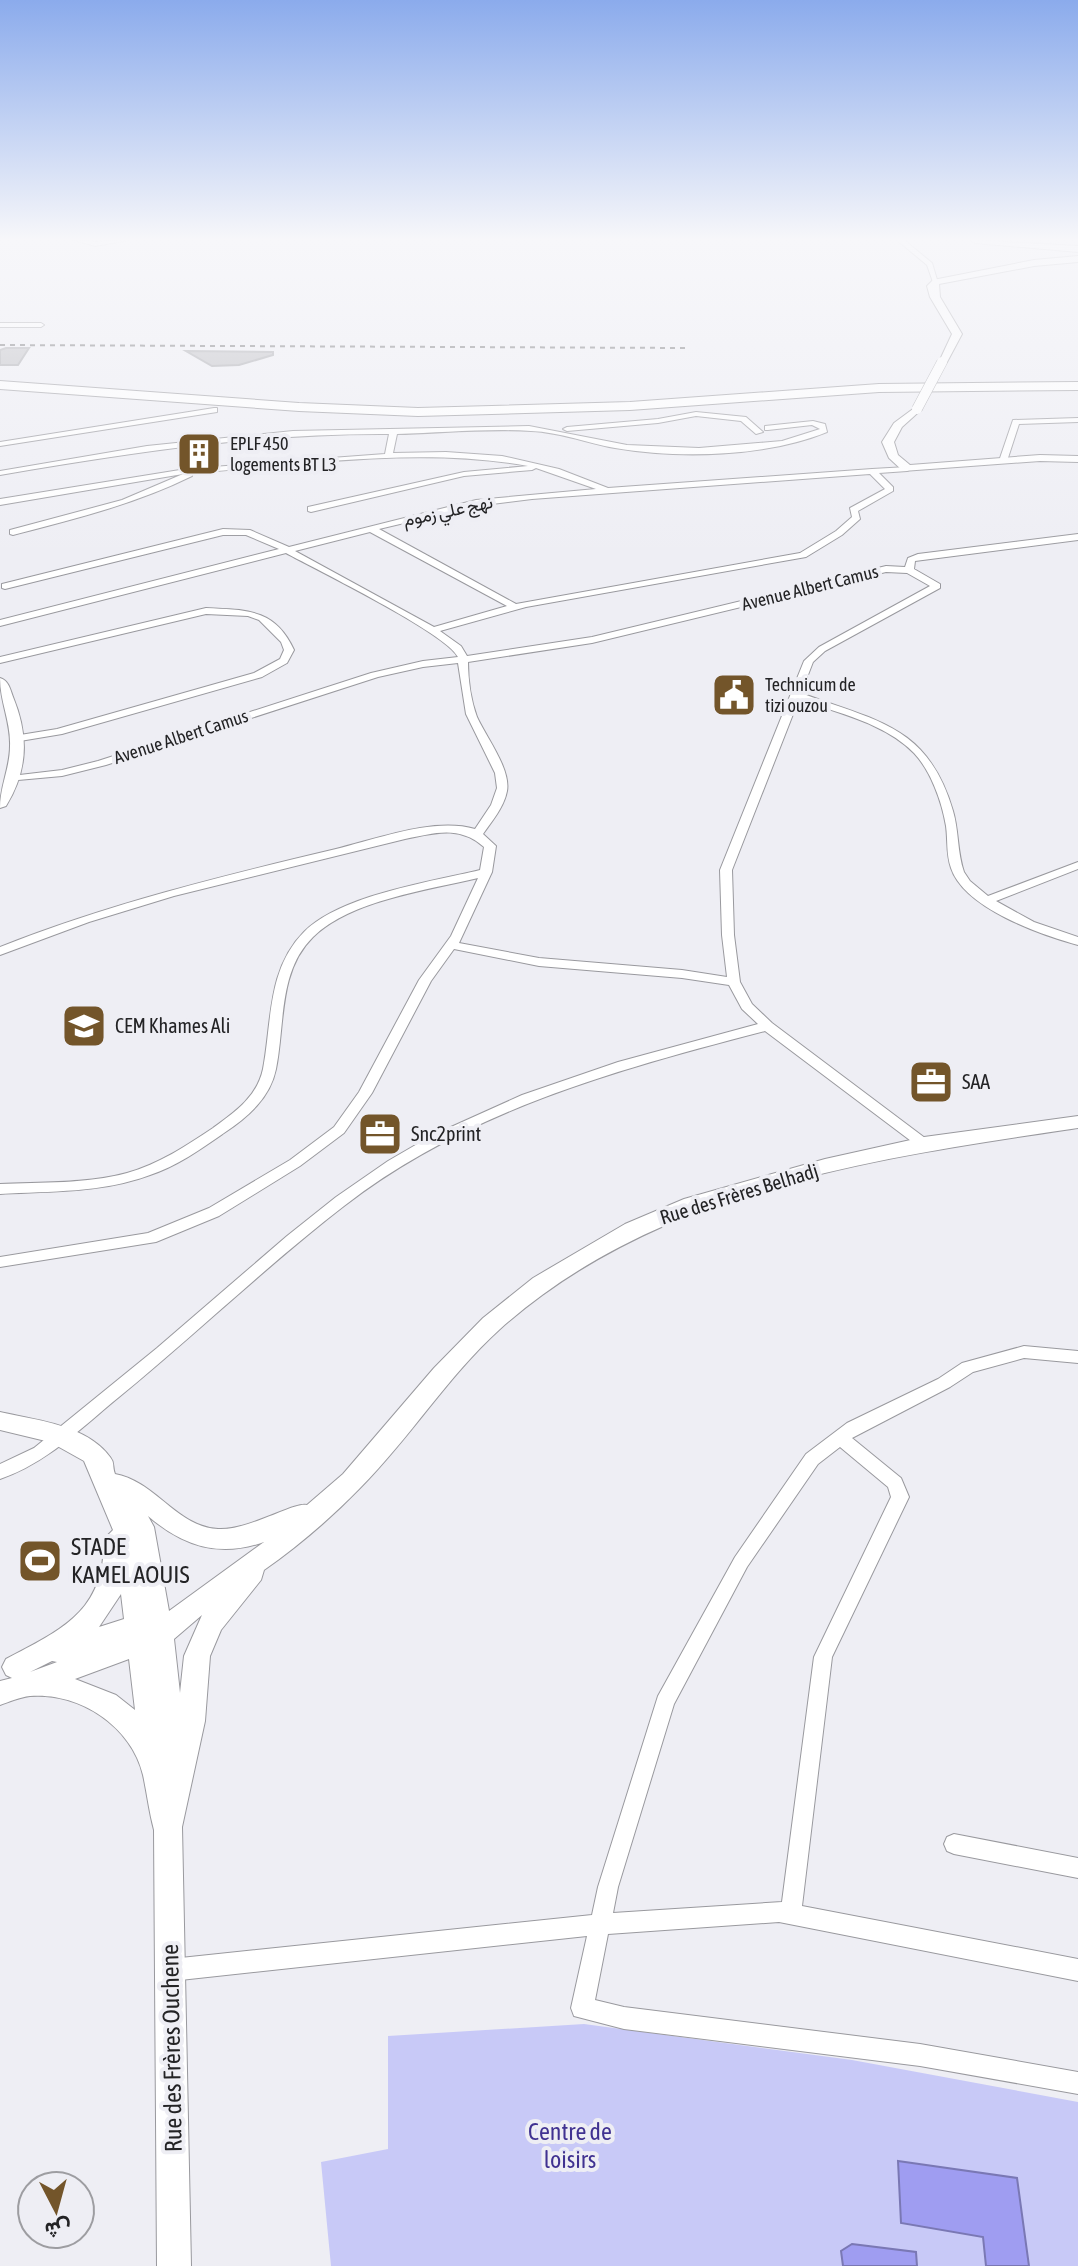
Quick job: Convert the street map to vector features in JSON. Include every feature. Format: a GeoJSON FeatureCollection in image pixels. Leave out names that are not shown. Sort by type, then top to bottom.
{"type":"FeatureCollection","features":[{"type":"Feature","properties":{"kind":"highway"},"geometry":{"type":"LineString","coordinates":[[0,372],[267,389]]}},
{"type":"Feature","properties":{"kind":"highway"},"geometry":{"type":"LineString","coordinates":[[0,379],[356,403],[474,405],[592,401],[897,380],[1078,379]]}},
{"type":"Feature","properties":{"kind":"highway"},"geometry":{"type":"LineString","coordinates":[[0,385],[299,407],[418,412],[630,406],[879,388],[1078,386]]}},
{"type":"Feature","properties":{"kind":"highway"},"geometry":{"type":"LineString","coordinates":[[333,393],[464,400],[592,401]]}},
{"type":"Feature","properties":{"kind":"main road"},"geometry":{"type":"LineString","coordinates":[[951,346],[917,409],[898,425],[888,442],[893,456],[907,469],[1078,459]]}},
{"type":"Feature","properties":{"kind":"main road"},"geometry":{"type":"LineString","coordinates":[[0,682],[20,738],[16,766],[4,792]]}},
{"type":"Feature","properties":{"kind":"main road","name":"Rue des Frères Belhadj"},"geometry":{"type":"LineString","coordinates":[[15,1674],[149,1631],[269,1553],[352,1481],[442,1374],[491,1324],[541,1284],[588,1253],[633,1229],[691,1204],[767,1181],[924,1144],[1078,1122]]}},
{"type":"Feature","properties":{"kind":"main road"},"geometry":{"type":"LineString","coordinates":[[0,1421],[61,1436],[95,1455],[112,1485],[119,1555],[101,1609],[68,1640],[15,1674],[0,1693]]}},
{"type":"Feature","properties":{"kind":"main road"},"geometry":{"type":"LineString","coordinates":[[112,1485],[135,1490],[171,1522],[207,1540],[247,1540],[281,1525],[352,1481]]}},
{"type":"Feature","properties":{"kind":"main road","name":"Rue des Frères Ouchene"},"geometry":{"type":"LineString","coordinates":[[112,1485],[149,1631],[168,1792],[174,2266]]}},
{"type":"Feature","properties":{"kind":"main road"},"geometry":{"type":"LineString","coordinates":[[168,1792],[191,1721],[197,1656],[211,1623],[269,1553]]}},
{"type":"Feature","properties":{"kind":"main road"},"geometry":{"type":"LineString","coordinates":[[15,1674],[96,1698],[127,1716],[168,1792]]}},
{"type":"Feature","properties":{"kind":"street"},"geometry":{"type":"LineString","coordinates":[[0,444],[214,410]]}},
{"type":"Feature","properties":{"kind":"street"},"geometry":{"type":"LineString","coordinates":[[0,473],[218,437],[341,430],[551,429],[658,421],[696,414],[743,419],[759,432]]}},
{"type":"Feature","properties":{"kind":"street"},"geometry":{"type":"LineString","coordinates":[[1003,461],[1016,422],[1078,420]]}},
{"type":"Feature","properties":{"kind":"street"},"geometry":{"type":"LineString","coordinates":[[551,429],[624,447],[663,450],[789,443],[824,430],[813,423],[768,428]]}},
{"type":"Feature","properties":{"kind":"street"},"geometry":{"type":"LineString","coordinates":[[115,426],[134,450]]}},
{"type":"Feature","properties":{"kind":"street"},"geometry":{"type":"LineString","coordinates":[[389,456],[393,432]]}},
{"type":"Feature","properties":{"kind":"street"},"geometry":{"type":"LineString","coordinates":[[0,502],[196,470],[459,453],[504,457],[545,467],[584,479],[610,492]]}},
{"type":"Feature","properties":{"kind":"street"},"geometry":{"type":"LineString","coordinates":[[311,509],[464,474],[545,467]]}},
{"type":"Feature","properties":{"kind":"street","name":"نهج علي زموم"},"geometry":{"type":"LineString","coordinates":[[0,623],[476,503],[907,469]]}},
{"type":"Feature","properties":{"kind":"street"},"geometry":{"type":"LineString","coordinates":[[13,532],[155,493],[196,470]]}},
{"type":"Feature","properties":{"kind":"street"},"geometry":{"type":"LineString","coordinates":[[433,630],[515,607],[803,555],[839,533],[857,517],[853,510],[890,489],[872,471]]}},
{"type":"Feature","properties":{"kind":"street"},"geometry":{"type":"LineString","coordinates":[[370,528],[515,607]]}},
{"type":"Feature","properties":{"kind":"street"},"geometry":{"type":"LineString","coordinates":[[5,586],[223,532],[247,532],[286,549],[433,630],[458,648],[463,658],[471,714],[500,773],[502,788],[497,805],[477,834]]}},
{"type":"Feature","properties":{"kind":"street"},"geometry":{"type":"LineString","coordinates":[[924,1144],[767,1026],[747,1006],[734,982],[728,935],[726,870],[809,661],[822,649],[937,586],[909,570],[911,560],[1078,537]]}},
{"type":"Feature","properties":{"kind":"street","name":"Avenue Albert Camus"},"geometry":{"type":"LineString","coordinates":[[4,792],[375,675],[463,658],[592,640],[886,569],[909,570]]}},
{"type":"Feature","properties":{"kind":"street"},"geometry":{"type":"LineString","coordinates":[[0,660],[206,611],[238,612],[262,618],[285,641],[289,650],[284,661],[258,675],[58,732],[20,738]]}},
{"type":"Feature","properties":{"kind":"street"},"geometry":{"type":"LineString","coordinates":[[795,694],[888,731],[921,754],[951,822],[958,873],[968,885],[1023,924],[1078,941]]}},
{"type":"Feature","properties":{"kind":"street"},"geometry":{"type":"LineString","coordinates":[[0,951],[134,903],[439,830],[463,830],[477,834],[490,846],[486,872],[451,945],[425,980],[365,1093],[339,1130],[295,1163],[214,1212],[151,1238],[0,1262]]}},
{"type":"Feature","properties":{"kind":"street"},"geometry":{"type":"LineString","coordinates":[[988,900],[1078,865]]}},
{"type":"Feature","properties":{"kind":"street"},"geometry":{"type":"LineString","coordinates":[[0,1189],[97,1182],[143,1173],[182,1155],[228,1124],[259,1098],[269,1074],[279,981],[309,933],[329,918],[366,904],[486,872]]}},
{"type":"Feature","properties":{"kind":"street"},"geometry":{"type":"LineString","coordinates":[[451,945],[539,962],[682,974],[734,982]]}},
{"type":"Feature","properties":{"kind":"street"},"geometry":{"type":"LineString","coordinates":[[0,1472],[40,1453],[193,1326],[312,1221],[395,1162],[479,1119],[592,1074],[767,1026]]}},
{"type":"Feature","properties":{"kind":"street"},"geometry":{"type":"LineString","coordinates":[[1078,1357],[1024,1352],[968,1367],[944,1383],[853,1428],[812,1459],[741,1562],[665,1702],[608,1887],[582,2008],[624,2018],[920,2055],[1078,2083]]}},
{"type":"Feature","properties":{"kind":"street"},"geometry":{"type":"LineString","coordinates":[[791,1914],[823,1657],[900,1497],[895,1483],[840,1438]]}},
{"type":"Feature","properties":{"kind":"street"},"geometry":{"type":"LineString","coordinates":[[954,1844],[1078,1868]]}},
{"type":"Feature","properties":{"kind":"street"},"geometry":{"type":"LineString","coordinates":[[171,1970],[601,1924],[779,1912],[1078,1970]]}},
{"type":"Feature","properties":{"kind":"green space","name":"Centre de loisirs"},"geometry":{"type":"Polygon","coordinates":[[[584,2024],[852,2060],[1078,2102],[1078,2266],[331,2266],[321,2162],[388,2149],[388,2036],[584,2024]]]}},
{"type":"Feature","properties":{"kind":"shaded area"},"geometry":{"type":"Polygon","coordinates":[[[898,2161],[1017,2178],[1029,2266],[986,2266],[983,2237],[901,2223],[898,2161]]]}},
{"type":"Feature","properties":{"kind":"shaded area"},"geometry":{"type":"Polygon","coordinates":[[[852,2244],[916,2252],[917,2266],[843,2266],[841,2251],[852,2244]]]}},
{"type":"Feature","properties":{"kind":"building"},"geometry":{"type":"Polygon","coordinates":[[[29,348],[18,365],[0,365],[0,350],[29,348]]]}},
{"type":"Feature","properties":{"kind":"building"},"geometry":{"type":"Polygon","coordinates":[[[186,351],[273,352],[273,355],[239,365],[212,366],[186,351]]]}},
{"type":"Feature","properties":{"kind":"railway"},"geometry":{"type":"LineString","coordinates":[[170,346],[685,348]]}},
{"type":"Feature","properties":{"kind":"place","name":"EPLF 450 logements BT L3"},"geometry":{"type":"Point","coordinates":[199,454]}},
{"type":"Feature","properties":{"kind":"place","name":"Technicum de tizi ouzou"},"geometry":{"type":"Point","coordinates":[734,695]}},
{"type":"Feature","properties":{"kind":"place","name":"CEM Khames Ali"},"geometry":{"type":"Point","coordinates":[84,1026]}},
{"type":"Feature","properties":{"kind":"place","name":"SAA"},"geometry":{"type":"Point","coordinates":[931,1082]}},
{"type":"Feature","properties":{"kind":"place","name":"Snc2print"},"geometry":{"type":"Point","coordinates":[380,1134]}},
{"type":"Feature","properties":{"kind":"place","name":"STADE KAMEL AOUIS"},"geometry":{"type":"Point","coordinates":[40,1561]}}]}
